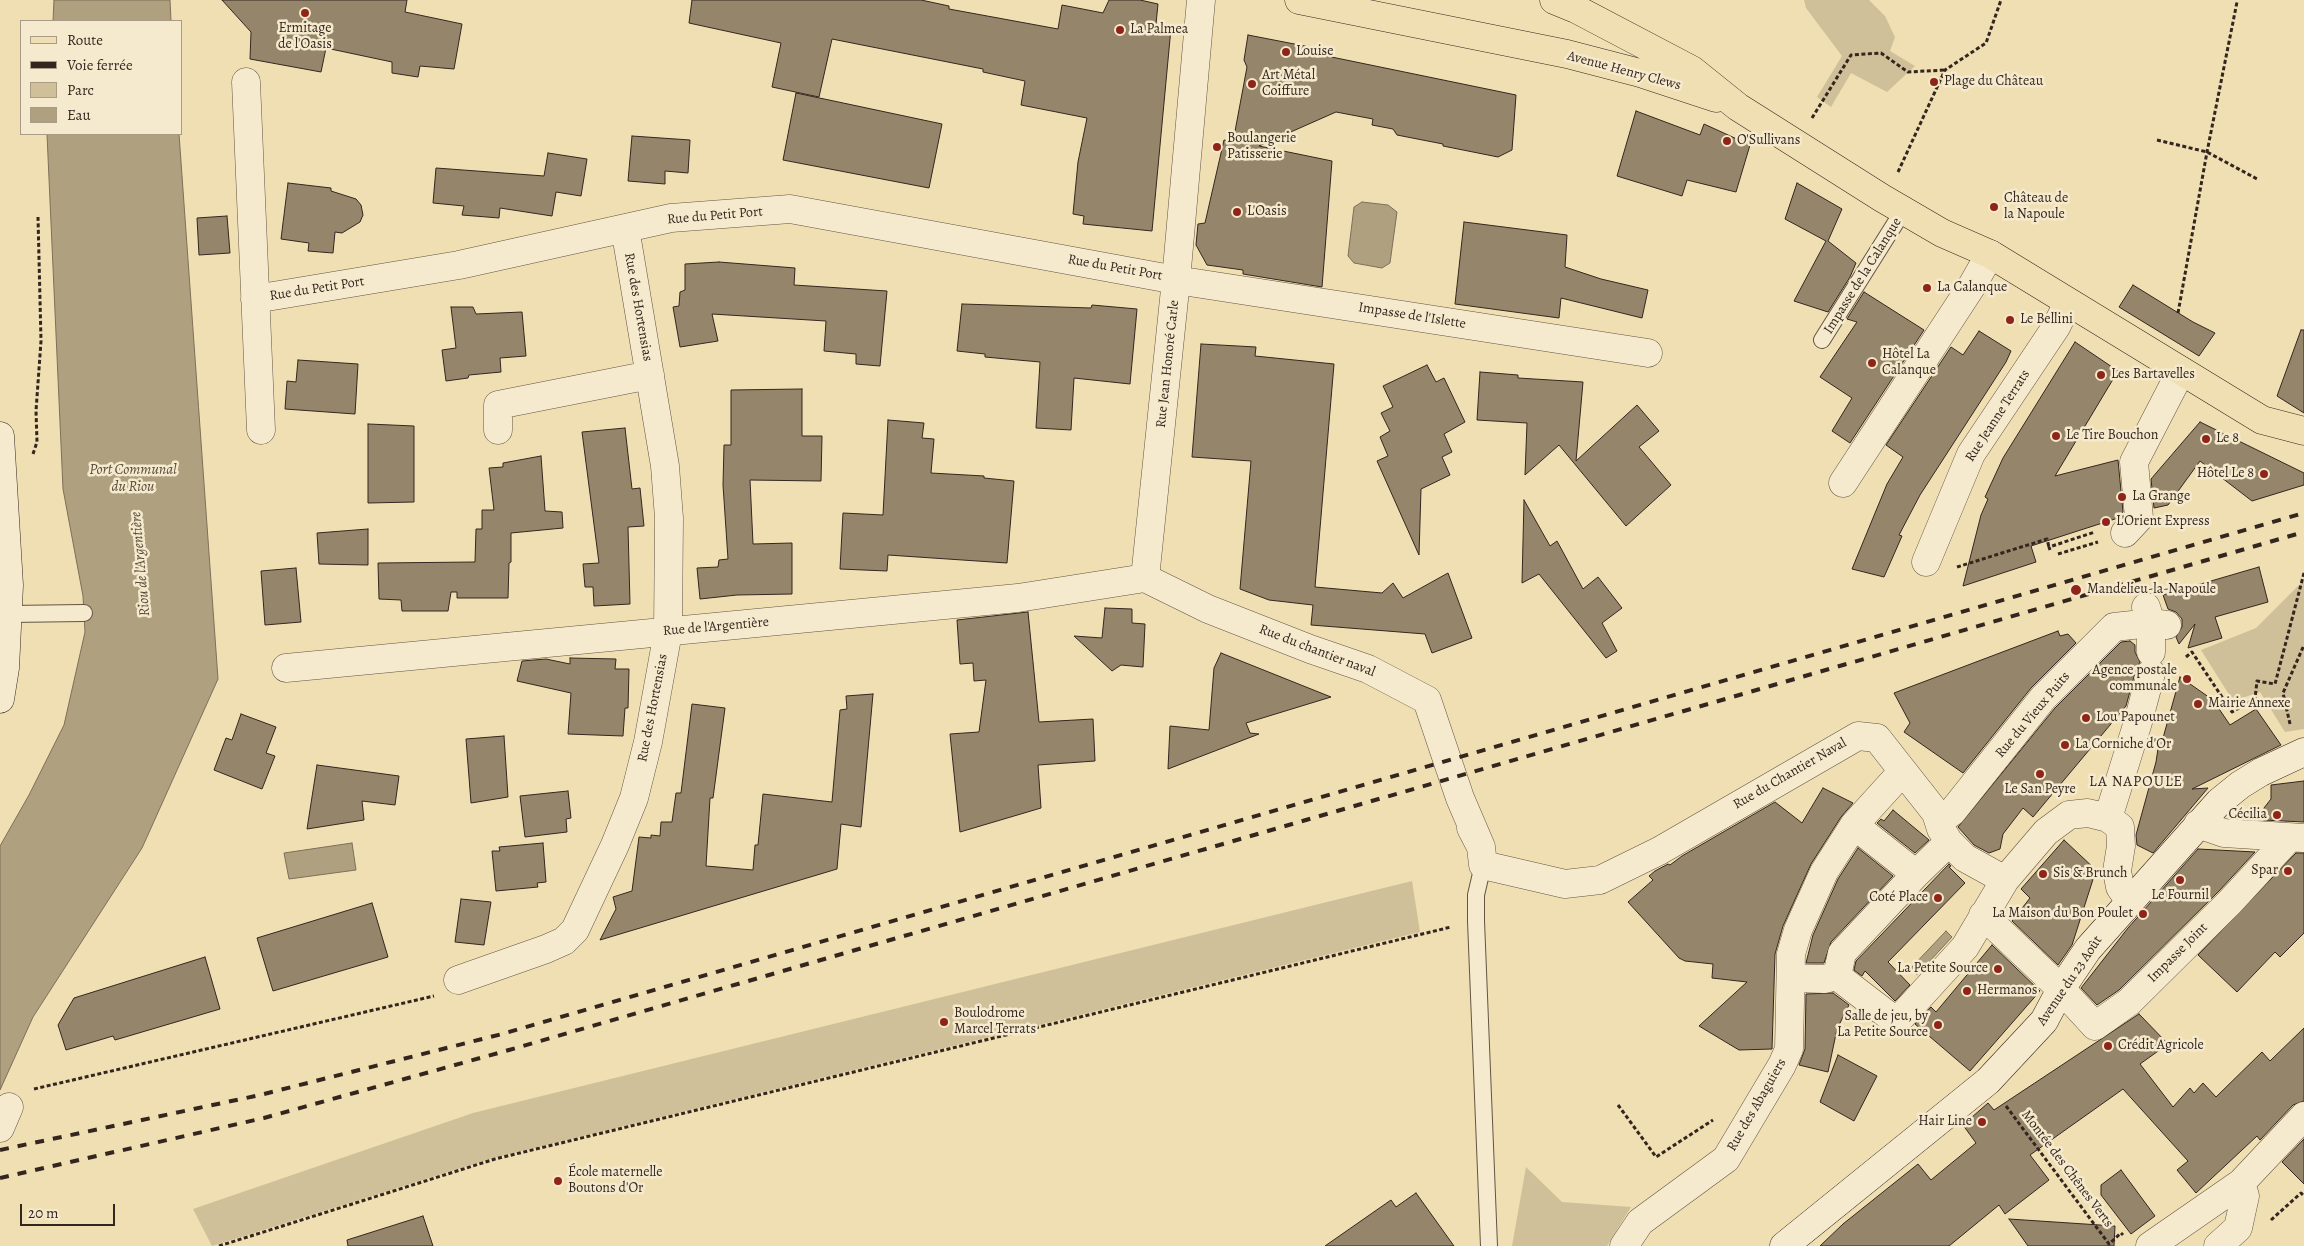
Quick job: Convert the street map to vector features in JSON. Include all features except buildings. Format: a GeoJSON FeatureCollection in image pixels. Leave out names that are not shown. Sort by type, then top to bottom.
{"type":"FeatureCollection","features":[{"type":"Feature","properties":{"kind":"main road","name":"Avenue Henry Clews"},"geometry":{"type":"LineString","coordinates":[[1299,0],[1566,54],[1640,73],[1738,107]]}},
{"type":"Feature","properties":{"kind":"main road","name":"Avenue Henry Clews"},"geometry":{"type":"LineString","coordinates":[[1554,0],[1576,9],[1692,70],[1738,107]]}},
{"type":"Feature","properties":{"kind":"main road"},"geometry":{"type":"LineString","coordinates":[[1738,107],[1893,205],[1942,233],[1990,254],[2262,420],[2304,431]]}},
{"type":"Feature","properties":{"kind":"street","name":"Rue Jean Honoré Carle"},"geometry":{"type":"LineString","coordinates":[[1145,578],[1176,280],[1201,0]]}},
{"type":"Feature","properties":{"kind":"street"},"geometry":{"type":"LineString","coordinates":[[246,82],[261,430]]}},
{"type":"Feature","properties":{"kind":"street","name":"Rue du Petit Port"},"geometry":{"type":"LineString","coordinates":[[255,299],[459,265],[671,218],[790,209],[1176,280]]}},
{"type":"Feature","properties":{"kind":"street","name":"Rue des Hortensias"},"geometry":{"type":"LineString","coordinates":[[458,980],[564,942],[575,930],[615,845],[634,798],[648,742],[668,632],[669,518],[665,466],[625,228]]}},
{"type":"Feature","properties":{"kind":"street"},"geometry":{"type":"LineString","coordinates":[[1842,483],[1973,284],[1990,254]]}},
{"type":"Feature","properties":{"kind":"street","name":"Impasse de l'Islette"},"geometry":{"type":"LineString","coordinates":[[1176,280],[1648,352]]}},
{"type":"Feature","properties":{"kind":"street","name":"Rue Jeanne Terrats"},"geometry":{"type":"LineString","coordinates":[[1926,562],[1971,454],[2056,327],[2068,303]]}},
{"type":"Feature","properties":{"kind":"street"},"geometry":{"type":"LineString","coordinates":[[2132,526],[2134,462],[2181,371]]}},
{"type":"Feature","properties":{"kind":"street"},"geometry":{"type":"LineString","coordinates":[[498,430],[498,405],[650,375]]}},
{"type":"Feature","properties":{"kind":"street"},"geometry":{"type":"LineString","coordinates":[[0,436],[10,585],[5,668],[0,699]]}},
{"type":"Feature","properties":{"kind":"street","name":"Rue de l'Argentière"},"geometry":{"type":"LineString","coordinates":[[286,668],[1018,598],[1145,578]]}},
{"type":"Feature","properties":{"kind":"street","name":"Rue du chantier naval"},"geometry":{"type":"LineString","coordinates":[[1145,578],[1208,609],[1310,649],[1368,669],[1428,700],[1478,847]]}},
{"type":"Feature","properties":{"kind":"street","name":"Rue du Vieux Puits"},"geometry":{"type":"LineString","coordinates":[[1837,976],[1842,953],[1916,874],[1944,831],[1952,812],[2043,698],[2114,627],[2153,618],[2151,663],[2138,722],[2108,818]]}},
{"type":"Feature","properties":{"kind":"street","name":"Rue du Chantier Naval"},"geometry":{"type":"LineString","coordinates":[[1478,847],[1565,884],[1600,880],[1659,850],[1858,736],[1877,738],[1936,813],[1944,831],[1965,858],[2005,880]]}},
{"type":"Feature","properties":{"kind":"street","name":"Avenue du 23 Août"},"geometry":{"type":"LineString","coordinates":[[1784,1246],[1988,1081],[2044,1021],[2060,989],[2088,949],[2198,824],[2240,785],[2261,772],[2304,752]]}},
{"type":"Feature","properties":{"kind":"street","name":"Rue des Abaguiers"},"geometry":{"type":"LineString","coordinates":[[1624,1246],[1640,1222],[1726,1159],[1782,1066],[1789,1049],[1791,954],[1798,930],[1824,872],[1854,825],[1904,771]]}},
{"type":"Feature","properties":{"kind":"street"},"geometry":{"type":"LineString","coordinates":[[1791,978],[1824,979],[1837,976],[1893,1019],[1902,1016],[1965,947],[2005,880],[2046,832],[2068,816],[2088,813],[2108,818],[2120,827],[2121,846],[2117,871],[2120,887],[2130,901]]}},
{"type":"Feature","properties":{"kind":"street"},"geometry":{"type":"LineString","coordinates":[[2198,824],[2224,833],[2297,838]]}},
{"type":"Feature","properties":{"kind":"street"},"geometry":{"type":"LineString","coordinates":[[1854,825],[1916,874]]}},
{"type":"Feature","properties":{"kind":"street","name":"Impasse Joint"},"geometry":{"type":"LineString","coordinates":[[2060,989],[2095,1026],[2129,1002],[2297,838]]}},
{"type":"Feature","properties":{"kind":"street"},"geometry":{"type":"LineString","coordinates":[[1983,915],[2060,989]]}},
{"type":"Feature","properties":{"kind":"street"},"geometry":{"type":"LineString","coordinates":[[2138,1242],[2241,1182],[2304,1116]]}},
{"type":"Feature","properties":{"kind":"street"},"geometry":{"type":"LineString","coordinates":[[2218,1246],[2238,1228],[2245,1196],[2241,1182]]}},
{"type":"Feature","properties":{"kind":"lane","name":"Impasse de la Calanque"},"geometry":{"type":"LineString","coordinates":[[1822,340],[1893,205]]}},
{"type":"Feature","properties":{"kind":"lane"},"geometry":{"type":"LineString","coordinates":[[8,621],[84,613]]}},
{"type":"Feature","properties":{"kind":"lane"},"geometry":{"type":"LineString","coordinates":[[1478,847],[1476,921],[1490,1246]]}},
{"type":"Feature","properties":{"kind":"path"},"geometry":{"type":"LineString","coordinates":[[1823,101],[1851,55],[1881,53],[1908,72],[1945,70],[1986,43],[2001,0]]}},
{"type":"Feature","properties":{"kind":"path"},"geometry":{"type":"LineString","coordinates":[[2178,313],[2207,152],[2237,2]]}},
{"type":"Feature","properties":{"kind":"path"},"geometry":{"type":"LineString","coordinates":[[1893,205],[1901,167],[1945,70]]}},
{"type":"Feature","properties":{"kind":"path"},"geometry":{"type":"LineString","coordinates":[[2157,140],[2207,152],[2258,180]]}},
{"type":"Feature","properties":{"kind":"path"},"geometry":{"type":"LineString","coordinates":[[30,460],[37,442],[36,411],[41,341],[38,217]]}},
{"type":"Feature","properties":{"kind":"path"},"geometry":{"type":"LineString","coordinates":[[1956,568],[2047,539],[2050,549],[2132,526]]}},
{"type":"Feature","properties":{"kind":"path"},"geometry":{"type":"LineString","coordinates":[[2058,554],[2086,546]]}},
{"type":"Feature","properties":{"kind":"path"},"geometry":{"type":"LineString","coordinates":[[2186,657],[2192,652],[2232,712],[2255,699],[2257,681],[2274,684],[2304,573]]}},
{"type":"Feature","properties":{"kind":"path"},"geometry":{"type":"LineString","coordinates":[[2291,728],[2283,693],[2304,645]]}},
{"type":"Feature","properties":{"kind":"path"},"geometry":{"type":"LineString","coordinates":[[219,1246],[495,1160],[1476,921]]}},
{"type":"Feature","properties":{"kind":"path"},"geometry":{"type":"LineString","coordinates":[[4,1117],[16,1093],[445,994],[458,980]]}},
{"type":"Feature","properties":{"kind":"path","name":"Montée des Chênes Verts"},"geometry":{"type":"LineString","coordinates":[[1988,1081],[2109,1244],[2121,1233],[2138,1242]]}},
{"type":"Feature","properties":{"kind":"path"},"geometry":{"type":"LineString","coordinates":[[1618,1105],[1656,1157],[1719,1116]]}},
{"type":"Feature","properties":{"kind":"green space"},"geometry":{"type":"Polygon","coordinates":[[[1804,0],[1869,0],[1885,16],[1895,37],[1890,51],[1915,66],[1887,92],[1851,73],[1831,107],[1817,97],[1842,56],[1806,8],[1804,0]]]}},
{"type":"Feature","properties":{"kind":"green space"},"geometry":{"type":"Polygon","coordinates":[[[2304,580],[2304,729],[2285,732],[2260,692],[2233,701],[2201,650],[2256,628],[2304,580]]]}},
{"type":"Feature","properties":{"kind":"green space","name":"Boulodrome Marcel Terrats"},"geometry":{"type":"Polygon","coordinates":[[[1412,881],[1420,932],[493,1158],[212,1246],[193,1209],[473,1113],[1412,881]]]}},
{"type":"Feature","properties":{"kind":"green space"},"geometry":{"type":"Polygon","coordinates":[[[1526,1167],[1562,1202],[1631,1207],[1607,1246],[1512,1246],[1526,1167]]]}},
{"type":"Feature","properties":{"kind":"water"},"geometry":{"type":"Polygon","coordinates":[[[54,0],[170,0],[171,20],[53,20],[54,0]]]}},
{"type":"Feature","properties":{"kind":"water","name":"Port Communal du Riou"},"geometry":{"type":"Polygon","coordinates":[[[47,135],[179,135],[218,679],[142,848],[33,1017],[0,1090],[0,846],[29,795],[64,725],[85,632],[83,596],[63,489],[47,135]]]}},
{"type":"Feature","properties":{"kind":"water"},"geometry":{"type":"Polygon","coordinates":[[[1362,202],[1388,205],[1397,212],[1390,263],[1382,268],[1354,263],[1348,256],[1354,207],[1362,202]]]}},
{"type":"Feature","properties":{"kind":"water"},"geometry":{"type":"Polygon","coordinates":[[[352,843],[356,870],[289,879],[284,853],[352,843]]]}},
{"type":"Feature","properties":{"kind":"water"},"geometry":{"type":"Polygon","coordinates":[[[1946,931],[1952,937],[1917,975],[1910,969],[1946,931]]]}},
{"type":"Feature","properties":{"kind":"railway"},"geometry":{"type":"LineString","coordinates":[[0,1150],[260,1095],[502,1034],[2304,513]]}},
{"type":"Feature","properties":{"kind":"railway"},"geometry":{"type":"LineString","coordinates":[[0,1178],[264,1118],[509,1050],[2304,532]]}},
{"type":"Feature","properties":{"kind":"place","name":"Ermitage de l'Oasis"},"geometry":{"type":"Point","coordinates":[305,13]}},
{"type":"Feature","properties":{"kind":"place","name":"La Palmea"},"geometry":{"type":"Point","coordinates":[1120,30]}},
{"type":"Feature","properties":{"kind":"place","name":"Louise"},"geometry":{"type":"Point","coordinates":[1286,52]}},
{"type":"Feature","properties":{"kind":"place","name":"Plage du Château"},"geometry":{"type":"Point","coordinates":[1934,82]}},
{"type":"Feature","properties":{"kind":"place","name":"Art Métal Coiffure"},"geometry":{"type":"Point","coordinates":[1252,84]}},
{"type":"Feature","properties":{"kind":"place","name":"O'Sullivans"},"geometry":{"type":"Point","coordinates":[1727,141]}},
{"type":"Feature","properties":{"kind":"place","name":"Boulangerie Patisserie"},"geometry":{"type":"Point","coordinates":[1217,147]}},
{"type":"Feature","properties":{"kind":"place","name":"Château de la Napoule"},"geometry":{"type":"Point","coordinates":[1994,207]}},
{"type":"Feature","properties":{"kind":"place","name":"L'Oasis"},"geometry":{"type":"Point","coordinates":[1237,212]}},
{"type":"Feature","properties":{"kind":"place","name":"La Calanque"},"geometry":{"type":"Point","coordinates":[1927,288]}},
{"type":"Feature","properties":{"kind":"place","name":"Le Bellini"},"geometry":{"type":"Point","coordinates":[2010,320]}},
{"type":"Feature","properties":{"kind":"place","name":"Hôtel La Calanque"},"geometry":{"type":"Point","coordinates":[1872,363]}},
{"type":"Feature","properties":{"kind":"place","name":"Les Bartavelles"},"geometry":{"type":"Point","coordinates":[2101,375]}},
{"type":"Feature","properties":{"kind":"place","name":"Le Tire Bouchon"},"geometry":{"type":"Point","coordinates":[2056,436]}},
{"type":"Feature","properties":{"kind":"place","name":"Le 8"},"geometry":{"type":"Point","coordinates":[2206,439]}},
{"type":"Feature","properties":{"kind":"place","name":"Hôtel Le 8"},"geometry":{"type":"Point","coordinates":[2264,474]}},
{"type":"Feature","properties":{"kind":"place","name":"La Grange"},"geometry":{"type":"Point","coordinates":[2122,497]}},
{"type":"Feature","properties":{"kind":"place","name":"L'Orient Express"},"geometry":{"type":"Point","coordinates":[2106,522]}},
{"type":"Feature","properties":{"kind":"place","name":"Mandelieu-la-Napoule"},"geometry":{"type":"Point","coordinates":[2076,590]}},
{"type":"Feature","properties":{"kind":"place","name":"Agence postale communale"},"geometry":{"type":"Point","coordinates":[2187,679]}},
{"type":"Feature","properties":{"kind":"place","name":"Mairie Annexe"},"geometry":{"type":"Point","coordinates":[2198,704]}},
{"type":"Feature","properties":{"kind":"place","name":"Lou Papounet"},"geometry":{"type":"Point","coordinates":[2086,718]}},
{"type":"Feature","properties":{"kind":"place","name":"La Corniche d'Or"},"geometry":{"type":"Point","coordinates":[2065,745]}},
{"type":"Feature","properties":{"kind":"place","name":"Le San Peyre"},"geometry":{"type":"Point","coordinates":[2040,774]}},
{"type":"Feature","properties":{"kind":"place","name":"Cécilia"},"geometry":{"type":"Point","coordinates":[2277,815]}},
{"type":"Feature","properties":{"kind":"place","name":"Spar"},"geometry":{"type":"Point","coordinates":[2288,871]}},
{"type":"Feature","properties":{"kind":"place","name":"Sis & Brunch"},"geometry":{"type":"Point","coordinates":[2043,874]}},
{"type":"Feature","properties":{"kind":"place","name":"Le Fournil"},"geometry":{"type":"Point","coordinates":[2180,880]}},
{"type":"Feature","properties":{"kind":"place","name":"Coté Place"},"geometry":{"type":"Point","coordinates":[1938,898]}},
{"type":"Feature","properties":{"kind":"place","name":"La Maison du Bon Poulet"},"geometry":{"type":"Point","coordinates":[2143,914]}},
{"type":"Feature","properties":{"kind":"place","name":"La Petite Source"},"geometry":{"type":"Point","coordinates":[1998,969]}},
{"type":"Feature","properties":{"kind":"place","name":"Hermanos"},"geometry":{"type":"Point","coordinates":[1967,991]}},
{"type":"Feature","properties":{"kind":"place","name":"Boulodrome Marcel Terrats"},"geometry":{"type":"Point","coordinates":[944,1022]}},
{"type":"Feature","properties":{"kind":"place","name":"Salle de jeu, by La Petite Source"},"geometry":{"type":"Point","coordinates":[1938,1025]}},
{"type":"Feature","properties":{"kind":"place","name":"Crédit Agricole"},"geometry":{"type":"Point","coordinates":[2108,1046]}},
{"type":"Feature","properties":{"kind":"place","name":"Hair Line"},"geometry":{"type":"Point","coordinates":[1982,1122]}},
{"type":"Feature","properties":{"kind":"place","name":"École maternelle Boutons d'Or"},"geometry":{"type":"Point","coordinates":[558,1181]}},
{"type":"Feature","properties":{"kind":"district","name":"LA NAPOULE"},"geometry":{"type":"Point","coordinates":[2136,782]}},
{"type":"Feature","properties":{"kind":"water label","name":"Riou de l'Argentière"},"geometry":{"type":"Point","coordinates":[141,564]}}]}
